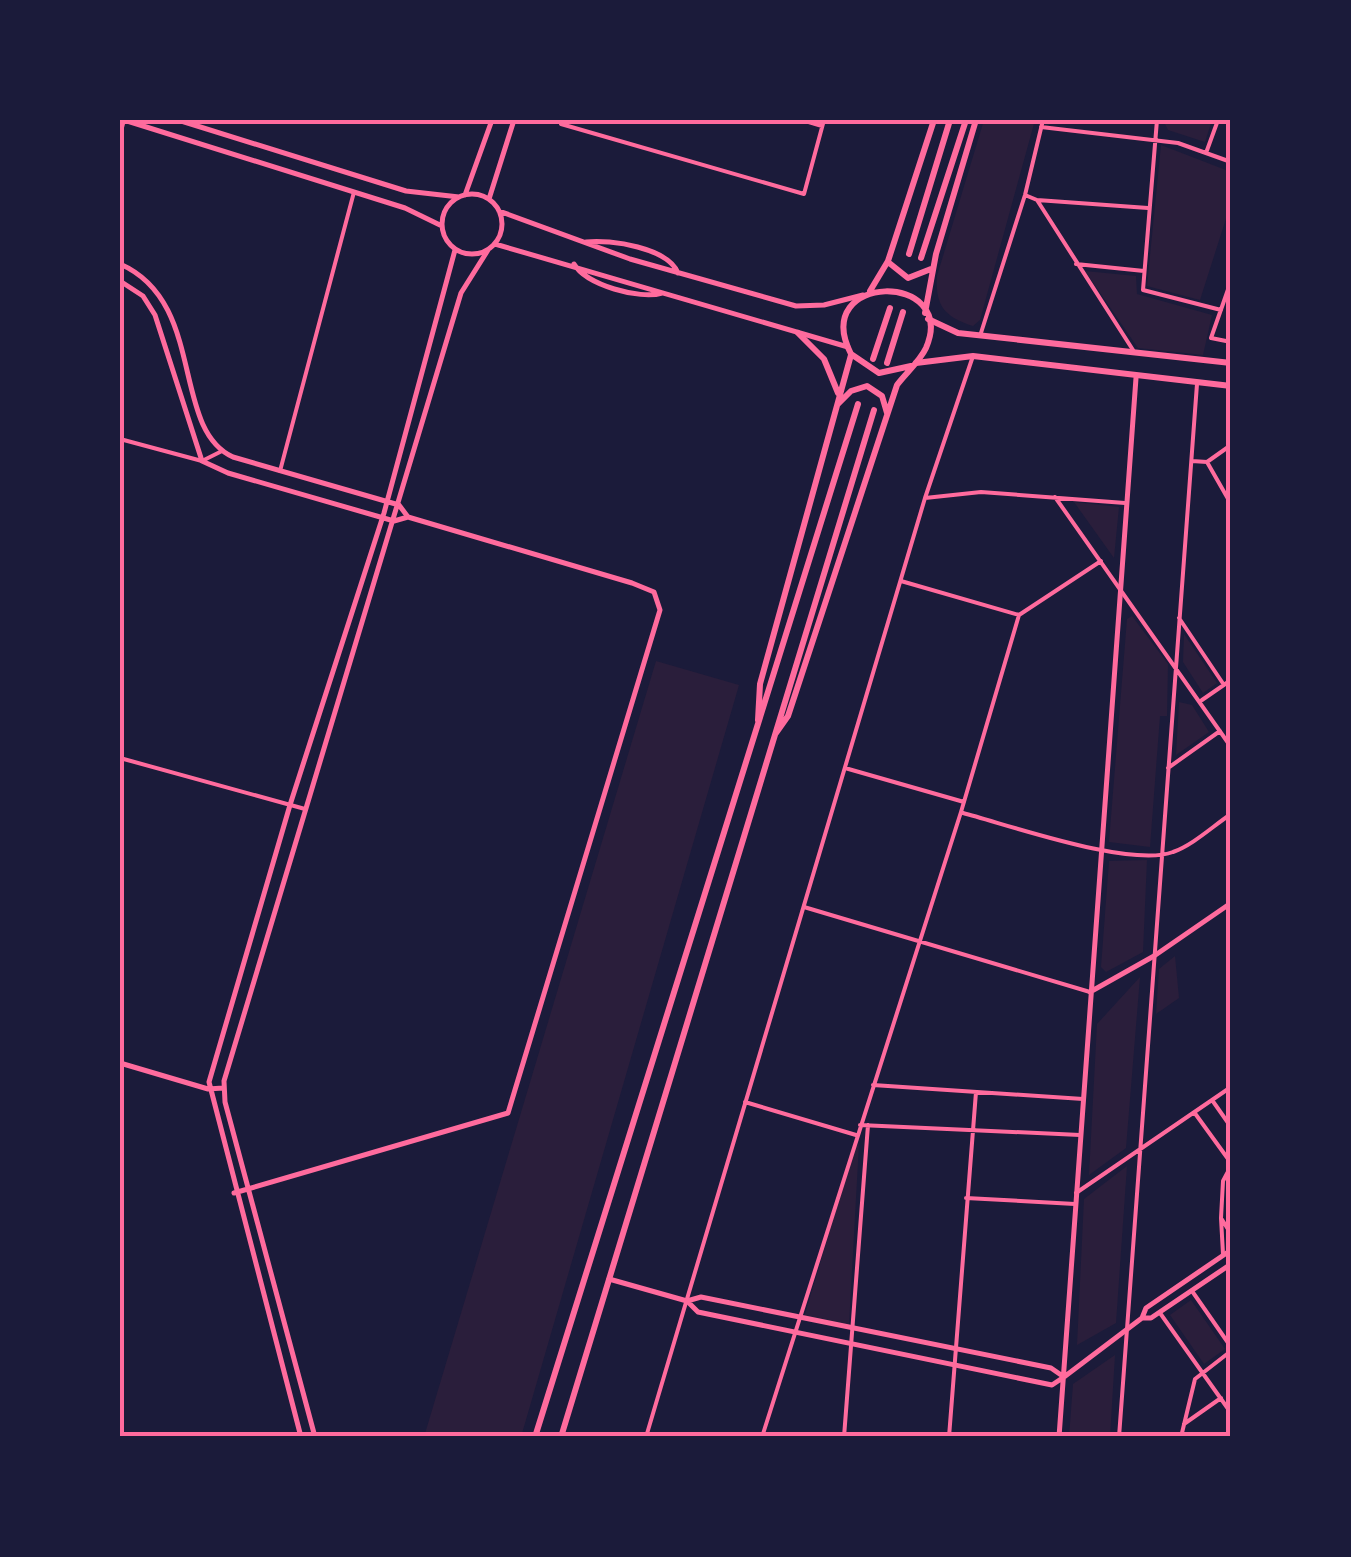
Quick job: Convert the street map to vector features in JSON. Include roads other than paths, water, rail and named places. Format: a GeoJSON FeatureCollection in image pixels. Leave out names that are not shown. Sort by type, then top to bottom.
{"type":"FeatureCollection","features":[{"type":"Feature","properties":{"kind":"main road"},"geometry":{"type":"LineString","coordinates":[[758,722],[760,684],[850,350],[847,317],[888,261],[934,120]]}},
{"type":"Feature","properties":{"kind":"main road"},"geometry":{"type":"LineString","coordinates":[[909,254],[950,120]]}},
{"type":"Feature","properties":{"kind":"main road"},"geometry":{"type":"LineString","coordinates":[[921,258],[966,120]]}},
{"type":"Feature","properties":{"kind":"main road"},"geometry":{"type":"LineString","coordinates":[[775,734],[788,716],[887,414],[898,386],[928,343],[926,316],[933,268],[976,120]]}},
{"type":"Feature","properties":{"kind":"main road"},"geometry":{"type":"LineString","coordinates":[[888,261],[908,278],[933,268]]}},
{"type":"Feature","properties":{"kind":"main road"},"geometry":{"type":"LineString","coordinates":[[867,294],[901,291],[916,300],[926,316],[949,331],[1231,363]]}},
{"type":"Feature","properties":{"kind":"main road"},"geometry":{"type":"LineString","coordinates":[[873,359],[890,308]]}},
{"type":"Feature","properties":{"kind":"main road"},"geometry":{"type":"LineString","coordinates":[[887,363],[903,312]]}},
{"type":"Feature","properties":{"kind":"main road"},"geometry":{"type":"LineString","coordinates":[[798,334],[824,360],[838,402]]}},
{"type":"Feature","properties":{"kind":"main road"},"geometry":{"type":"LineString","coordinates":[[850,350],[879,373],[972,356],[1231,386]]}},
{"type":"Feature","properties":{"kind":"main road"},"geometry":{"type":"LineString","coordinates":[[838,402],[851,391],[868,386],[882,396],[887,414]]}},
{"type":"Feature","properties":{"kind":"main road"},"geometry":{"type":"LineString","coordinates":[[535,1437],[858,404]]}},
{"type":"Feature","properties":{"kind":"main road"},"geometry":{"type":"LineString","coordinates":[[561,1437],[874,410]]}},
{"type":"Feature","properties":{"kind":"street"},"geometry":{"type":"LineString","coordinates":[[120,134],[127,120],[354,192],[442,226],[456,250],[472,256],[488,250]]}},
{"type":"Feature","properties":{"kind":"street"},"geometry":{"type":"LineString","coordinates":[[178,120],[395,188],[489,199],[499,211],[502,228],[461,293],[224,1088],[315,1437]]}},
{"type":"Feature","properties":{"kind":"street"},"geometry":{"type":"LineString","coordinates":[[442,226],[449,204],[462,196],[492,120]]}},
{"type":"Feature","properties":{"kind":"street"},"geometry":{"type":"LineString","coordinates":[[489,199],[514,120]]}},
{"type":"Feature","properties":{"kind":"street"},"geometry":{"type":"LineString","coordinates":[[562,120],[562,124],[804,194],[823,123],[802,120]]}},
{"type":"Feature","properties":{"kind":"street"},"geometry":{"type":"LineString","coordinates":[[980,336],[1025,195],[1043,120]]}},
{"type":"Feature","properties":{"kind":"street"},"geometry":{"type":"LineString","coordinates":[[1158,120],[1143,290],[1221,310]]}},
{"type":"Feature","properties":{"kind":"street"},"geometry":{"type":"LineString","coordinates":[[1206,153],[1218,120]]}},
{"type":"Feature","properties":{"kind":"street"},"geometry":{"type":"LineString","coordinates":[[1041,127],[1156,139],[1231,162]]}},
{"type":"Feature","properties":{"kind":"street"},"geometry":{"type":"LineString","coordinates":[[280,471],[354,192]]}},
{"type":"Feature","properties":{"kind":"street"},"geometry":{"type":"LineString","coordinates":[[1025,195],[1037,200],[1148,208]]}},
{"type":"Feature","properties":{"kind":"street"},"geometry":{"type":"LineString","coordinates":[[1037,200],[1136,354]]}},
{"type":"Feature","properties":{"kind":"street"},"geometry":{"type":"LineString","coordinates":[[499,211],[678,273],[796,306],[824,305],[867,294]]}},
{"type":"Feature","properties":{"kind":"street"},"geometry":{"type":"LineString","coordinates":[[583,242],[605,241],[638,249],[673,264],[678,273]]}},
{"type":"Feature","properties":{"kind":"street"},"geometry":{"type":"LineString","coordinates":[[495,244],[574,264],[850,350]]}},
{"type":"Feature","properties":{"kind":"street"},"geometry":{"type":"LineString","coordinates":[[301,1437],[208,1089],[290,805],[388,502],[456,250]]}},
{"type":"Feature","properties":{"kind":"street"},"geometry":{"type":"LineString","coordinates":[[120,264],[152,284],[162,297],[175,324],[202,421],[222,451],[398,505],[408,517]]}},
{"type":"Feature","properties":{"kind":"street"},"geometry":{"type":"LineString","coordinates":[[1076,264],[1144,270]]}},
{"type":"Feature","properties":{"kind":"street"},"geometry":{"type":"LineString","coordinates":[[120,281],[142,296],[155,315],[202,460]]}},
{"type":"Feature","properties":{"kind":"street"},"geometry":{"type":"LineString","coordinates":[[1231,281],[1212,340],[1231,342]]}},
{"type":"Feature","properties":{"kind":"street"},"geometry":{"type":"LineString","coordinates":[[646,1437],[925,498],[972,356]]}},
{"type":"Feature","properties":{"kind":"street"},"geometry":{"type":"LineString","coordinates":[[1060,1437],[1136,378]]}},
{"type":"Feature","properties":{"kind":"street"},"geometry":{"type":"LineString","coordinates":[[1119,1437],[1197,384]]}},
{"type":"Feature","properties":{"kind":"street"},"geometry":{"type":"LineString","coordinates":[[120,439],[202,460],[228,473],[382,518],[394,521],[408,517],[632,582],[654,592],[660,610],[508,1113],[234,1193]]}},
{"type":"Feature","properties":{"kind":"street"},"geometry":{"type":"LineString","coordinates":[[1190,461],[1207,462],[1231,444]]}},
{"type":"Feature","properties":{"kind":"street"},"geometry":{"type":"LineString","coordinates":[[202,460],[222,451]]}},
{"type":"Feature","properties":{"kind":"street"},"geometry":{"type":"LineString","coordinates":[[1207,462],[1231,504]]}},
{"type":"Feature","properties":{"kind":"street"},"geometry":{"type":"LineString","coordinates":[[925,498],[981,492],[1128,503]]}},
{"type":"Feature","properties":{"kind":"street"},"geometry":{"type":"LineString","coordinates":[[1055,497],[1231,747]]}},
{"type":"Feature","properties":{"kind":"street"},"geometry":{"type":"LineString","coordinates":[[762,1437],[961,812],[1018,615],[1101,561]]}},
{"type":"Feature","properties":{"kind":"street"},"geometry":{"type":"LineString","coordinates":[[901,581],[1018,615]]}},
{"type":"Feature","properties":{"kind":"street"},"geometry":{"type":"LineString","coordinates":[[1179,618],[1224,685]]}},
{"type":"Feature","properties":{"kind":"street"},"geometry":{"type":"LineString","coordinates":[[1200,701],[1231,680]]}},
{"type":"Feature","properties":{"kind":"street"},"geometry":{"type":"LineString","coordinates":[[1168,768],[1220,731]]}},
{"type":"Feature","properties":{"kind":"street"},"geometry":{"type":"LineString","coordinates":[[120,758],[305,809]]}},
{"type":"Feature","properties":{"kind":"street"},"geometry":{"type":"LineString","coordinates":[[845,768],[964,802]]}},
{"type":"Feature","properties":{"kind":"street"},"geometry":{"type":"LineString","coordinates":[[961,812],[1100,850],[1162,854],[1179,850],[1231,814]]}},
{"type":"Feature","properties":{"kind":"street"},"geometry":{"type":"LineString","coordinates":[[804,907],[1090,992],[1154,956],[1231,903]]}},
{"type":"Feature","properties":{"kind":"street"},"geometry":{"type":"LineString","coordinates":[[120,1064],[208,1089],[224,1088]]}},
{"type":"Feature","properties":{"kind":"street"},"geometry":{"type":"LineString","coordinates":[[872,1085],[1082,1099]]}},
{"type":"Feature","properties":{"kind":"street"},"geometry":{"type":"LineString","coordinates":[[1076,1193],[1231,1086]]}},
{"type":"Feature","properties":{"kind":"street"},"geometry":{"type":"LineString","coordinates":[[949,1437],[976,1092]]}},
{"type":"Feature","properties":{"kind":"street"},"geometry":{"type":"LineString","coordinates":[[1212,1100],[1231,1127]]}},
{"type":"Feature","properties":{"kind":"street"},"geometry":{"type":"LineString","coordinates":[[746,1102],[856,1135]]}},
{"type":"Feature","properties":{"kind":"street"},"geometry":{"type":"LineString","coordinates":[[1194,1112],[1231,1164],[1223,1181],[1223,1256]]}},
{"type":"Feature","properties":{"kind":"street"},"geometry":{"type":"LineString","coordinates":[[859,1125],[1080,1134]]}},
{"type":"Feature","properties":{"kind":"street"},"geometry":{"type":"LineString","coordinates":[[844,1437],[868,1125]]}},
{"type":"Feature","properties":{"kind":"street"},"geometry":{"type":"LineString","coordinates":[[966,1198],[1075,1204]]}},
{"type":"Feature","properties":{"kind":"street"},"geometry":{"type":"LineString","coordinates":[[1222,1218],[1231,1234]]}},
{"type":"Feature","properties":{"kind":"street"},"geometry":{"type":"LineString","coordinates":[[1142,1318],[1146,1308],[1231,1250]]}},
{"type":"Feature","properties":{"kind":"street"},"geometry":{"type":"LineString","coordinates":[[687,1300],[698,1312],[1052,1385],[1142,1318],[1160,1312],[1231,1264]]}},
{"type":"Feature","properties":{"kind":"street"},"geometry":{"type":"LineString","coordinates":[[609,1278],[687,1300],[701,1297],[855,1332],[1052,1368],[1064,1376]]}},
{"type":"Feature","properties":{"kind":"street"},"geometry":{"type":"LineString","coordinates":[[1181,1437],[1192,1384],[1231,1349],[1192,1290]]}},
{"type":"Feature","properties":{"kind":"street"},"geometry":{"type":"LineString","coordinates":[[1160,1312],[1231,1412]]}},
{"type":"Feature","properties":{"kind":"street"},"geometry":{"type":"LineString","coordinates":[[1184,1424],[1221,1398]]}}]}
